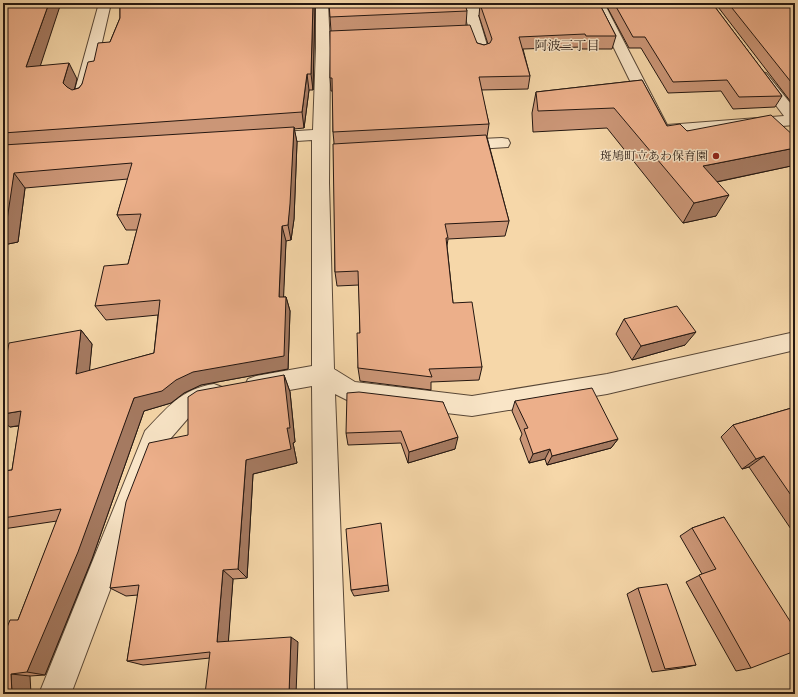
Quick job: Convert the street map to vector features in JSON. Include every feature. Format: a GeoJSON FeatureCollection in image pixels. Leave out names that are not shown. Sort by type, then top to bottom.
{"type":"FeatureCollection","features":[{"type":"Feature","properties":{"kind":"street"},"geometry":{"type":"LineString","coordinates":[[80,99],[105,3]]}},
{"type":"Feature","properties":{"kind":"street"},"geometry":{"type":"LineString","coordinates":[[322,3],[328,38],[325,146],[323,374],[331,694]]}},
{"type":"Feature","properties":{"kind":"street"},"geometry":{"type":"LineString","coordinates":[[595,5],[662,130],[795,120]]}},
{"type":"Feature","properties":{"kind":"street"},"geometry":{"type":"LineString","coordinates":[[482,52],[469,7],[524,9]]}},
{"type":"Feature","properties":{"kind":"street"},"geometry":{"type":"LineString","coordinates":[[460,33],[476,32]]}},
{"type":"Feature","properties":{"kind":"street"},"geometry":{"type":"LineString","coordinates":[[753,64],[795,120]]}},
{"type":"Feature","properties":{"kind":"street"},"geometry":{"type":"LineString","coordinates":[[756,123],[773,138]]}},
{"type":"Feature","properties":{"kind":"street"},"geometry":{"type":"LineString","coordinates":[[248,139],[325,146]]}},
{"type":"Feature","properties":{"kind":"street"},"geometry":{"type":"LineString","coordinates":[[446,146],[502,143]]}},
{"type":"Feature","properties":{"kind":"street"},"geometry":{"type":"LineString","coordinates":[[55,694],[154,440],[182,410],[201,396],[323,374],[351,392],[472,406],[607,384],[795,341]]}},
{"type":"Feature","properties":{"kind":"building"},"geometry":{"type":"Polygon","coordinates":[[[6,3],[49,3],[26,67],[69,63],[63,83],[72,90],[79,88],[82,84],[88,62],[94,61],[98,43],[110,42],[120,18],[120,3],[313,3],[311,74],[307,74],[302,112],[3,133],[3,10],[6,3]]]}},
{"type":"Feature","properties":{"kind":"building"},"geometry":{"type":"Polygon","coordinates":[[[329,3],[466,3],[467,11],[330,17],[329,3]]]}},
{"type":"Feature","properties":{"kind":"building"},"geometry":{"type":"Polygon","coordinates":[[[599,3],[616,36],[586,36],[585,34],[519,37],[530,76],[479,77],[489,124],[333,132],[332,78],[330,78],[330,31],[470,25],[477,43],[484,45],[490,43],[492,39],[480,4],[599,3]]]}},
{"type":"Feature","properties":{"kind":"building"},"geometry":{"type":"Polygon","coordinates":[[[614,3],[712,3],[782,96],[739,97],[727,80],[673,82],[645,37],[633,37],[614,3]]]}},
{"type":"Feature","properties":{"kind":"building"},"geometry":{"type":"Polygon","coordinates":[[[728,3],[795,3],[795,87],[728,3]]]}},
{"type":"Feature","properties":{"kind":"building"},"geometry":{"type":"Polygon","coordinates":[[[642,80],[667,126],[680,124],[687,131],[771,115],[795,137],[795,148],[703,166],[729,195],[694,203],[614,108],[538,111],[536,92],[642,80]]]}},
{"type":"Feature","properties":{"kind":"building"},"geometry":{"type":"Polygon","coordinates":[[[294,127],[288,225],[282,226],[279,297],[286,297],[284,356],[193,372],[176,380],[162,391],[134,398],[78,552],[27,672],[11,674],[12,694],[3,694],[3,637],[10,620],[18,620],[61,509],[3,518],[3,471],[12,470],[21,411],[3,414],[3,375],[9,343],[81,330],[76,374],[154,353],[160,300],[95,306],[104,266],[128,264],[141,214],[117,215],[132,163],[14,173],[6,227],[3,228],[3,145],[294,127]]]}},
{"type":"Feature","properties":{"kind":"building"},"geometry":{"type":"Polygon","coordinates":[[[486,135],[509,221],[445,224],[448,238],[446,238],[453,303],[472,302],[482,367],[429,369],[432,377],[358,368],[357,333],[360,333],[358,271],[335,272],[333,144],[486,135]]]}},
{"type":"Feature","properties":{"kind":"building"},"geometry":{"type":"Polygon","coordinates":[[[677,306],[696,332],[641,346],[624,319],[677,306]]]}},
{"type":"Feature","properties":{"kind":"building"},"geometry":{"type":"Polygon","coordinates":[[[284,375],[290,428],[287,428],[291,449],[246,460],[238,569],[223,570],[217,642],[291,637],[289,694],[205,694],[210,652],[127,661],[139,585],[110,588],[126,502],[149,443],[188,435],[188,397],[197,391],[284,375]]]}},
{"type":"Feature","properties":{"kind":"building"},"geometry":{"type":"Polygon","coordinates":[[[592,388],[618,439],[552,456],[550,449],[533,454],[524,429],[528,428],[515,401],[592,388]]]}},
{"type":"Feature","properties":{"kind":"building"},"geometry":{"type":"Polygon","coordinates":[[[359,392],[443,402],[458,437],[409,452],[401,431],[346,433],[347,393],[359,392]]]}},
{"type":"Feature","properties":{"kind":"building"},"geometry":{"type":"Polygon","coordinates":[[[795,407],[795,501],[764,456],[756,459],[733,425],[795,407]]]}},
{"type":"Feature","properties":{"kind":"building"},"geometry":{"type":"Polygon","coordinates":[[[724,517],[795,629],[795,651],[751,668],[699,575],[716,569],[692,528],[724,517]]]}},
{"type":"Feature","properties":{"kind":"building"},"geometry":{"type":"Polygon","coordinates":[[[381,523],[388,585],[351,590],[346,529],[381,523]]]}},
{"type":"Feature","properties":{"kind":"building"},"geometry":{"type":"Polygon","coordinates":[[[667,584],[696,665],[665,669],[638,588],[667,584]]]}},
{"type":"Feature","properties":{"kind":"place","name":"斑鳩町立あわ保育園"},"geometry":{"type":"Point","coordinates":[716,156]}},
{"type":"Feature","properties":{"kind":"district","name":"阿波三丁目"},"geometry":{"type":"Point","coordinates":[567,45]}}]}
